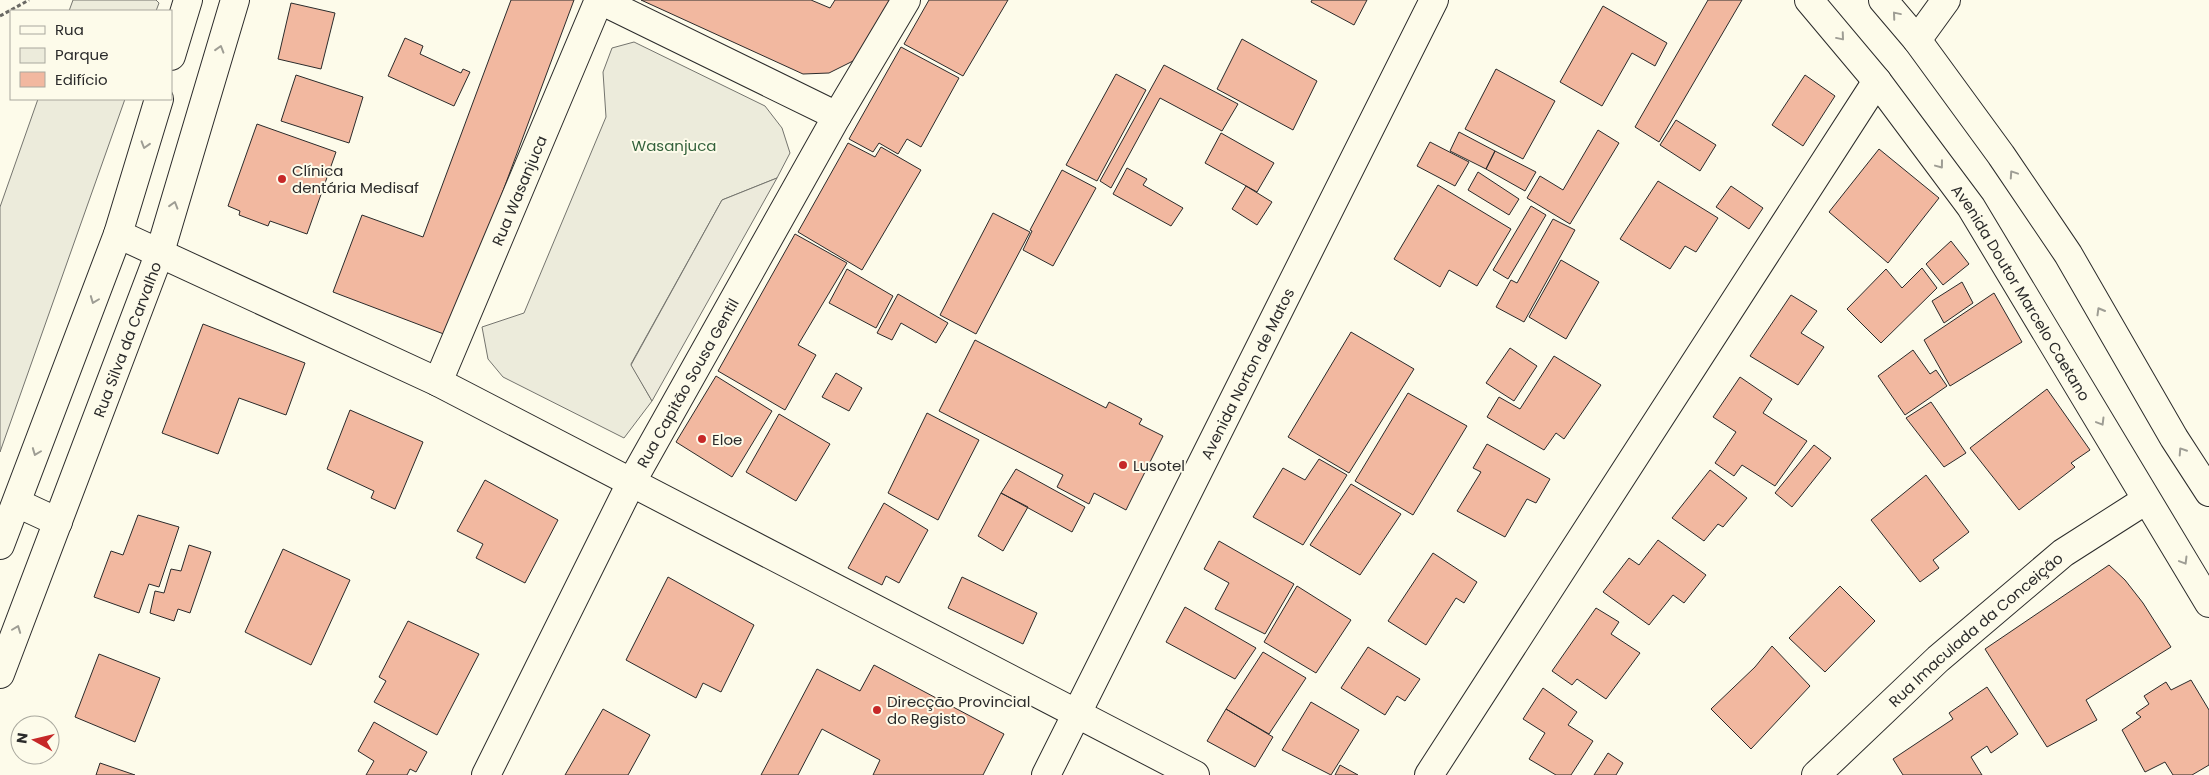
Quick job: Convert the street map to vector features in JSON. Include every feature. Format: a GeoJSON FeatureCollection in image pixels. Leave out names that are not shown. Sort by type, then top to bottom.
{"type":"FeatureCollection","features":[{"type":"Feature","properties":{"kind":"street"},"geometry":{"type":"LineString","coordinates":[[172,53],[188,0]]}},
{"type":"Feature","properties":{"kind":"street","name":"Rua Silva da Carvalho"},"geometry":{"type":"LineString","coordinates":[[0,674],[160,252],[235,0]]}},
{"type":"Feature","properties":{"kind":"street"},"geometry":{"type":"LineString","coordinates":[[599,0],[837,116]]}},
{"type":"Feature","properties":{"kind":"street","name":"Rua Wasanjuca"},"geometry":{"type":"LineString","coordinates":[[438,382],[599,0]]}},
{"type":"Feature","properties":{"kind":"street","name":"Rua Capitão Sousa Gentil"},"geometry":{"type":"LineString","coordinates":[[486,775],[631,484],[837,116],[906,0]]}},
{"type":"Feature","properties":{"kind":"street","name":"Avenida Norton de Matos"},"geometry":{"type":"LineString","coordinates":[[1046,775],[1434,0]]}},
{"type":"Feature","properties":{"kind":"street","name":"Avenida Doutor Marcelo Caetano"},"geometry":{"type":"LineString","coordinates":[[1809,0],[1877,81],[1971,206],[2209,603]]}},
{"type":"Feature","properties":{"kind":"street"},"geometry":{"type":"LineString","coordinates":[[1883,0],[1917,40],[2001,156],[2068,254],[2174,438],[2209,490]]}},
{"type":"Feature","properties":{"kind":"street"},"geometry":{"type":"LineString","coordinates":[[1917,40],[1946,0]]}},
{"type":"Feature","properties":{"kind":"street"},"geometry":{"type":"LineString","coordinates":[[1429,775],[1877,81]]}},
{"type":"Feature","properties":{"kind":"street"},"geometry":{"type":"LineString","coordinates":[[0,545],[118,234],[158,100]]}},
{"type":"Feature","properties":{"kind":"street"},"geometry":{"type":"LineString","coordinates":[[118,234],[438,382],[631,484],[1195,775]]}},
{"type":"Feature","properties":{"kind":"street","name":"Rua Imaculada da Conceição"},"geometry":{"type":"LineString","coordinates":[[1826,771],[1938,659],[2063,553],[2146,500]]}},
{"type":"Feature","properties":{"kind":"street"},"geometry":{"type":"LineString","coordinates":[[17,504],[58,522]]}},
{"type":"Feature","properties":{"kind":"path"},"geometry":{"type":"LineString","coordinates":[[10,10],[28,0]]}},
{"type":"Feature","properties":{"kind":"green space"},"geometry":{"type":"Polygon","coordinates":[[[73,0],[156,0],[159,3],[156,10],[69,10],[73,0]]]}},
{"type":"Feature","properties":{"kind":"green space","name":"Wasanjuca"},"geometry":{"type":"Polygon","coordinates":[[[634,42],[765,106],[782,128],[790,153],[777,178],[722,200],[631,364],[652,401],[624,438],[503,377],[488,359],[482,327],[524,313],[606,117],[603,72],[612,48],[634,42]]]}},
{"type":"Feature","properties":{"kind":"green space"},"geometry":{"type":"Polygon","coordinates":[[[38,100],[125,100],[0,452],[0,207],[38,100]]]}},
{"type":"Feature","properties":{"kind":"shaded area"},"geometry":{"type":"Polygon","coordinates":[[[777,178],[652,401],[631,365],[722,200],[777,178]]]}},
{"type":"Feature","properties":{"kind":"building"},"geometry":{"type":"Polygon","coordinates":[[[511,0],[574,0],[449,336],[333,292],[362,215],[423,237],[511,0]]]}},
{"type":"Feature","properties":{"kind":"building"},"geometry":{"type":"Polygon","coordinates":[[[641,0],[811,0],[830,8],[835,0],[891,0],[855,60],[829,73],[803,74],[641,0]]]}},
{"type":"Feature","properties":{"kind":"building"},"geometry":{"type":"Polygon","coordinates":[[[929,0],[1008,0],[963,76],[904,44],[929,0]]]}},
{"type":"Feature","properties":{"kind":"building"},"geometry":{"type":"Polygon","coordinates":[[[1312,0],[1367,0],[1354,25],[1311,2],[1312,0]]]}},
{"type":"Feature","properties":{"kind":"building"},"geometry":{"type":"Polygon","coordinates":[[[1708,0],[1742,0],[1659,142],[1635,127],[1708,0]]]}},
{"type":"Feature","properties":{"kind":"building"},"geometry":{"type":"Polygon","coordinates":[[[291,3],[335,13],[321,69],[278,59],[291,3]]]}},
{"type":"Feature","properties":{"kind":"building"},"geometry":{"type":"Polygon","coordinates":[[[1603,6],[1667,43],[1655,66],[1632,53],[1602,106],[1560,82],[1603,6]]]}},
{"type":"Feature","properties":{"kind":"building"},"geometry":{"type":"Polygon","coordinates":[[[405,38],[423,46],[420,54],[461,73],[463,69],[470,72],[454,106],[388,76],[405,38]]]}},
{"type":"Feature","properties":{"kind":"building"},"geometry":{"type":"Polygon","coordinates":[[[1242,39],[1317,81],[1293,130],[1217,89],[1242,39]]]}},
{"type":"Feature","properties":{"kind":"building"},"geometry":{"type":"Polygon","coordinates":[[[901,47],[959,78],[921,147],[907,139],[898,154],[879,143],[873,152],[849,139],[901,47]]]}},
{"type":"Feature","properties":{"kind":"building"},"geometry":{"type":"Polygon","coordinates":[[[1164,65],[1238,104],[1222,131],[1160,98],[1111,188],[1100,181],[1164,65]]]}},
{"type":"Feature","properties":{"kind":"building"},"geometry":{"type":"Polygon","coordinates":[[[1496,69],[1555,101],[1523,159],[1465,129],[1496,69]]]}},
{"type":"Feature","properties":{"kind":"building"},"geometry":{"type":"Polygon","coordinates":[[[1116,74],[1146,90],[1097,181],[1066,165],[1116,74]]]}},
{"type":"Feature","properties":{"kind":"building"},"geometry":{"type":"Polygon","coordinates":[[[296,75],[363,97],[349,143],[281,121],[296,75]]]}},
{"type":"Feature","properties":{"kind":"building"},"geometry":{"type":"Polygon","coordinates":[[[1805,75],[1835,96],[1803,146],[1772,125],[1805,75]]]}},
{"type":"Feature","properties":{"kind":"building"},"geometry":{"type":"Polygon","coordinates":[[[1676,120],[1716,145],[1700,171],[1660,145],[1676,120]]]}},
{"type":"Feature","properties":{"kind":"building","name":"Clínica dentária Medisaf"},"geometry":{"type":"Polygon","coordinates":[[[257,124],[336,152],[307,234],[270,221],[268,226],[239,215],[240,211],[228,206],[257,124]]]}},
{"type":"Feature","properties":{"kind":"building"},"geometry":{"type":"Polygon","coordinates":[[[1598,130],[1619,143],[1570,224],[1527,198],[1540,176],[1563,190],[1598,130]]]}},
{"type":"Feature","properties":{"kind":"building"},"geometry":{"type":"Polygon","coordinates":[[[1459,132],[1495,151],[1486,169],[1450,151],[1459,132]]]}},
{"type":"Feature","properties":{"kind":"building"},"geometry":{"type":"Polygon","coordinates":[[[1221,133],[1274,163],[1257,192],[1205,163],[1221,133]]]}},
{"type":"Feature","properties":{"kind":"building"},"geometry":{"type":"Polygon","coordinates":[[[1430,142],[1469,162],[1455,186],[1417,166],[1430,142]]]}},
{"type":"Feature","properties":{"kind":"building"},"geometry":{"type":"Polygon","coordinates":[[[848,143],[875,157],[881,147],[921,170],[862,270],[798,232],[848,143]]]}},
{"type":"Feature","properties":{"kind":"building"},"geometry":{"type":"Polygon","coordinates":[[[1879,149],[1939,198],[1888,263],[1829,212],[1879,149]]]}},
{"type":"Feature","properties":{"kind":"building"},"geometry":{"type":"Polygon","coordinates":[[[1495,151],[1536,172],[1525,191],[1486,169],[1495,151]]]}},
{"type":"Feature","properties":{"kind":"building"},"geometry":{"type":"Polygon","coordinates":[[[1127,168],[1147,179],[1143,185],[1183,208],[1171,226],[1113,194],[1127,168]]]}},
{"type":"Feature","properties":{"kind":"building"},"geometry":{"type":"Polygon","coordinates":[[[1062,170],[1096,188],[1053,266],[1023,250],[1032,231],[1030,230],[1062,170]]]}},
{"type":"Feature","properties":{"kind":"building"},"geometry":{"type":"Polygon","coordinates":[[[1478,172],[1519,199],[1509,215],[1468,190],[1478,172]]]}},
{"type":"Feature","properties":{"kind":"building"},"geometry":{"type":"Polygon","coordinates":[[[1658,181],[1718,218],[1696,252],[1685,246],[1670,269],[1620,239],[1658,181]]]}},
{"type":"Feature","properties":{"kind":"building"},"geometry":{"type":"Polygon","coordinates":[[[1438,185],[1511,229],[1477,286],[1449,270],[1440,287],[1394,259],[1438,185]]]}},
{"type":"Feature","properties":{"kind":"building"},"geometry":{"type":"Polygon","coordinates":[[[1246,186],[1272,202],[1257,225],[1232,209],[1246,186]]]}},
{"type":"Feature","properties":{"kind":"building"},"geometry":{"type":"Polygon","coordinates":[[[1731,186],[1763,208],[1749,229],[1716,207],[1731,186]]]}},
{"type":"Feature","properties":{"kind":"building"},"geometry":{"type":"Polygon","coordinates":[[[1531,206],[1546,215],[1508,279],[1493,270],[1531,206]]]}},
{"type":"Feature","properties":{"kind":"building"},"geometry":{"type":"Polygon","coordinates":[[[993,213],[1030,232],[976,334],[940,315],[993,213]]]}},
{"type":"Feature","properties":{"kind":"building"},"geometry":{"type":"Polygon","coordinates":[[[1553,219],[1575,230],[1524,322],[1496,307],[1511,280],[1517,283],[1553,219]]]}},
{"type":"Feature","properties":{"kind":"building"},"geometry":{"type":"Polygon","coordinates":[[[795,234],[847,263],[798,345],[816,355],[785,410],[718,371],[795,234]]]}},
{"type":"Feature","properties":{"kind":"building"},"geometry":{"type":"Polygon","coordinates":[[[1951,241],[1969,264],[1943,285],[1926,264],[1951,241]]]}},
{"type":"Feature","properties":{"kind":"building"},"geometry":{"type":"Polygon","coordinates":[[[1561,260],[1599,282],[1566,339],[1529,317],[1561,260]]]}},
{"type":"Feature","properties":{"kind":"building"},"geometry":{"type":"Polygon","coordinates":[[[1922,268],[1937,288],[1881,343],[1847,309],[1886,269],[1902,288],[1922,268]]]}},
{"type":"Feature","properties":{"kind":"building"},"geometry":{"type":"Polygon","coordinates":[[[847,269],[893,296],[876,328],[829,303],[847,269]]]}},
{"type":"Feature","properties":{"kind":"building"},"geometry":{"type":"Polygon","coordinates":[[[1962,282],[1973,303],[1944,323],[1932,301],[1962,282]]]}},
{"type":"Feature","properties":{"kind":"building"},"geometry":{"type":"Polygon","coordinates":[[[1994,293],[2022,342],[1950,386],[1924,340],[1994,293]]]}},
{"type":"Feature","properties":{"kind":"building"},"geometry":{"type":"Polygon","coordinates":[[[898,294],[948,323],[936,343],[901,323],[892,340],[877,333],[898,294]]]}},
{"type":"Feature","properties":{"kind":"building"},"geometry":{"type":"Polygon","coordinates":[[[1791,295],[1817,311],[1801,333],[1824,347],[1798,385],[1750,356],[1791,295]]]}},
{"type":"Feature","properties":{"kind":"building"},"geometry":{"type":"Polygon","coordinates":[[[203,324],[305,363],[286,415],[239,398],[218,454],[162,433],[203,324]]]}},
{"type":"Feature","properties":{"kind":"building"},"geometry":{"type":"Polygon","coordinates":[[[1351,332],[1414,369],[1349,473],[1288,437],[1351,332]]]}},
{"type":"Feature","properties":{"kind":"building"},"geometry":{"type":"Polygon","coordinates":[[[975,340],[1106,408],[1109,402],[1142,419],[1139,424],[1163,436],[1126,510],[1094,493],[1089,504],[1057,487],[1063,475],[939,411],[975,340]]]}},
{"type":"Feature","properties":{"kind":"building"},"geometry":{"type":"Polygon","coordinates":[[[1510,348],[1537,366],[1514,401],[1486,383],[1510,348]]]}},
{"type":"Feature","properties":{"kind":"building"},"geometry":{"type":"Polygon","coordinates":[[[1913,350],[1930,374],[1936,370],[1947,386],[1905,415],[1878,376],[1913,350]]]}},
{"type":"Feature","properties":{"kind":"building"},"geometry":{"type":"Polygon","coordinates":[[[1554,356],[1601,385],[1564,439],[1556,433],[1544,450],[1487,417],[1499,397],[1520,409],[1554,356]]]}},
{"type":"Feature","properties":{"kind":"building"},"geometry":{"type":"Polygon","coordinates":[[[836,373],[862,388],[849,411],[822,397],[836,373]]]}},
{"type":"Feature","properties":{"kind":"building"},"geometry":{"type":"Polygon","coordinates":[[[716,376],[772,411],[732,477],[676,442],[716,376]]]}},
{"type":"Feature","properties":{"kind":"building"},"geometry":{"type":"Polygon","coordinates":[[[1740,377],[1772,399],[1763,413],[1807,441],[1775,486],[1742,465],[1734,476],[1715,463],[1736,432],[1713,417],[1740,377]]]}},
{"type":"Feature","properties":{"kind":"building"},"geometry":{"type":"Polygon","coordinates":[[[2047,389],[2090,450],[2071,463],[2075,467],[2019,510],[1970,448],[2047,389]]]}},
{"type":"Feature","properties":{"kind":"building"},"geometry":{"type":"Polygon","coordinates":[[[1408,393],[1467,426],[1413,515],[1355,481],[1408,393]]]}},
{"type":"Feature","properties":{"kind":"building"},"geometry":{"type":"Polygon","coordinates":[[[1931,402],[1966,453],[1944,467],[1906,418],[1931,402]]]}},
{"type":"Feature","properties":{"kind":"building"},"geometry":{"type":"Polygon","coordinates":[[[350,410],[423,442],[395,509],[371,498],[374,491],[327,469],[350,410]]]}},
{"type":"Feature","properties":{"kind":"building"},"geometry":{"type":"Polygon","coordinates":[[[927,413],[979,440],[938,520],[888,493],[927,413]]]}},
{"type":"Feature","properties":{"kind":"building"},"geometry":{"type":"Polygon","coordinates":[[[779,414],[830,444],[796,501],[746,472],[779,414]]]}},
{"type":"Feature","properties":{"kind":"building"},"geometry":{"type":"Polygon","coordinates":[[[1487,444],[1550,479],[1536,503],[1527,499],[1505,537],[1457,511],[1481,472],[1473,468],[1487,444]]]}},
{"type":"Feature","properties":{"kind":"building"},"geometry":{"type":"Polygon","coordinates":[[[1814,445],[1831,458],[1792,507],[1775,493],[1814,445]]]}},
{"type":"Feature","properties":{"kind":"building"},"geometry":{"type":"Polygon","coordinates":[[[1319,459],[1347,475],[1303,545],[1253,517],[1283,468],[1305,480],[1319,459]]]}},
{"type":"Feature","properties":{"kind":"building"},"geometry":{"type":"Polygon","coordinates":[[[1016,469],[1085,507],[1072,532],[1001,493],[1016,469]]]}},
{"type":"Feature","properties":{"kind":"building"},"geometry":{"type":"Polygon","coordinates":[[[1710,470],[1747,498],[1723,527],[1718,524],[1704,541],[1672,518],[1710,470]]]}},
{"type":"Feature","properties":{"kind":"building"},"geometry":{"type":"Polygon","coordinates":[[[1926,475],[1969,532],[1933,560],[1939,568],[1920,582],[1871,520],[1926,475]]]}},
{"type":"Feature","properties":{"kind":"building"},"geometry":{"type":"Polygon","coordinates":[[[485,480],[558,520],[525,583],[476,558],[483,544],[457,531],[485,480]]]}},
{"type":"Feature","properties":{"kind":"building"},"geometry":{"type":"Polygon","coordinates":[[[1351,484],[1401,514],[1360,575],[1310,545],[1351,484]]]}},
{"type":"Feature","properties":{"kind":"building"},"geometry":{"type":"Polygon","coordinates":[[[1001,493],[1028,507],[1003,551],[978,536],[1001,493]]]}},
{"type":"Feature","properties":{"kind":"building"},"geometry":{"type":"Polygon","coordinates":[[[884,503],[928,530],[899,583],[886,576],[882,585],[848,568],[884,503]]]}},
{"type":"Feature","properties":{"kind":"building"},"geometry":{"type":"Polygon","coordinates":[[[138,515],[179,527],[159,587],[149,584],[139,613],[94,597],[111,551],[123,555],[138,515]]]}},
{"type":"Feature","properties":{"kind":"building"},"geometry":{"type":"Polygon","coordinates":[[[1658,540],[1706,575],[1684,603],[1673,595],[1649,625],[1603,592],[1629,558],[1639,565],[1658,540]]]}},
{"type":"Feature","properties":{"kind":"building"},"geometry":{"type":"Polygon","coordinates":[[[1219,541],[1294,584],[1265,634],[1215,609],[1229,583],[1204,569],[1219,541]]]}},
{"type":"Feature","properties":{"kind":"building"},"geometry":{"type":"Polygon","coordinates":[[[189,545],[211,552],[190,613],[178,609],[174,621],[150,613],[155,591],[164,593],[171,569],[181,571],[189,545]]]}},
{"type":"Feature","properties":{"kind":"building"},"geometry":{"type":"Polygon","coordinates":[[[283,549],[350,580],[311,665],[245,632],[283,549]]]}},
{"type":"Feature","properties":{"kind":"building"},"geometry":{"type":"Polygon","coordinates":[[[1433,553],[1477,582],[1464,603],[1456,598],[1426,645],[1388,621],[1433,553]]]}},
{"type":"Feature","properties":{"kind":"building"},"geometry":{"type":"Polygon","coordinates":[[[2109,565],[2125,580],[2143,603],[2171,647],[2086,700],[2097,720],[2047,747],[1985,649],[2109,565]]]}},
{"type":"Feature","properties":{"kind":"building"},"geometry":{"type":"Polygon","coordinates":[[[668,577],[754,625],[721,692],[703,683],[696,698],[626,660],[668,577]]]}},
{"type":"Feature","properties":{"kind":"building"},"geometry":{"type":"Polygon","coordinates":[[[962,577],[1037,613],[1023,644],[948,608],[962,577]]]}},
{"type":"Feature","properties":{"kind":"building"},"geometry":{"type":"Polygon","coordinates":[[[1297,586],[1351,620],[1316,673],[1264,642],[1297,586]]]}},
{"type":"Feature","properties":{"kind":"building"},"geometry":{"type":"Polygon","coordinates":[[[1840,586],[1875,621],[1825,672],[1789,638],[1840,586]]]}},
{"type":"Feature","properties":{"kind":"building"},"geometry":{"type":"Polygon","coordinates":[[[1185,607],[1256,648],[1235,679],[1166,642],[1185,607]]]}},
{"type":"Feature","properties":{"kind":"building"},"geometry":{"type":"Polygon","coordinates":[[[1596,608],[1619,622],[1611,634],[1640,653],[1606,699],[1577,679],[1572,685],[1552,671],[1596,608]]]}},
{"type":"Feature","properties":{"kind":"building"},"geometry":{"type":"Polygon","coordinates":[[[408,621],[479,654],[437,735],[374,702],[386,681],[379,677],[408,621]]]}},
{"type":"Feature","properties":{"kind":"building"},"geometry":{"type":"Polygon","coordinates":[[[1772,646],[1810,686],[1751,749],[1711,709],[1755,667],[1772,646]]]}},
{"type":"Feature","properties":{"kind":"building"},"geometry":{"type":"Polygon","coordinates":[[[1368,647],[1420,679],[1405,701],[1397,696],[1385,715],[1341,688],[1368,647]]]}},
{"type":"Feature","properties":{"kind":"building"},"geometry":{"type":"Polygon","coordinates":[[[1263,652],[1306,678],[1269,734],[1226,709],[1263,652]]]}},
{"type":"Feature","properties":{"kind":"building"},"geometry":{"type":"Polygon","coordinates":[[[99,654],[160,678],[135,742],[75,717],[99,654]]]}},
{"type":"Feature","properties":{"kind":"building","name":"Direcção Provincial do Registo"},"geometry":{"type":"Polygon","coordinates":[[[874,665],[1004,734],[983,775],[873,775],[880,760],[822,729],[798,775],[761,775],[817,669],[860,691],[874,665]]]}},
{"type":"Feature","properties":{"kind":"building"},"geometry":{"type":"Polygon","coordinates":[[[2191,680],[2209,710],[2209,765],[2192,775],[2173,775],[2165,762],[2145,772],[2122,730],[2141,717],[2136,713],[2149,704],[2144,696],[2166,682],[2171,690],[2191,680]]]}},
{"type":"Feature","properties":{"kind":"building"},"geometry":{"type":"Polygon","coordinates":[[[1987,687],[2018,734],[1991,753],[1987,746],[1971,757],[1982,775],[1903,775],[1893,759],[1953,719],[1949,713],[1987,687]]]}},
{"type":"Feature","properties":{"kind":"building"},"geometry":{"type":"Polygon","coordinates":[[[1543,688],[1577,712],[1568,725],[1593,741],[1571,775],[1556,775],[1529,759],[1545,733],[1523,719],[1543,688]]]}},
{"type":"Feature","properties":{"kind":"building"},"geometry":{"type":"Polygon","coordinates":[[[1311,702],[1359,730],[1331,775],[1282,750],[1311,702]]]}},
{"type":"Feature","properties":{"kind":"building"},"geometry":{"type":"Polygon","coordinates":[[[603,709],[650,735],[628,775],[565,775],[603,709]]]}},
{"type":"Feature","properties":{"kind":"building"},"geometry":{"type":"Polygon","coordinates":[[[1226,709],[1273,737],[1255,767],[1207,741],[1226,709]]]}},
{"type":"Feature","properties":{"kind":"building"},"geometry":{"type":"Polygon","coordinates":[[[374,722],[427,752],[416,772],[410,769],[407,775],[366,775],[374,761],[358,751],[374,722]]]}},
{"type":"Feature","properties":{"kind":"building"},"geometry":{"type":"Polygon","coordinates":[[[1608,753],[1623,763],[1616,775],[1594,775],[1608,753]]]}},
{"type":"Feature","properties":{"kind":"building"},"geometry":{"type":"Polygon","coordinates":[[[100,763],[135,775],[96,775],[100,763]]]}},
{"type":"Feature","properties":{"kind":"building"},"geometry":{"type":"Polygon","coordinates":[[[1340,765],[1358,775],[1335,775],[1340,765]]]}},
{"type":"Feature","properties":{"kind":"place","name":"Clínica dentária Medisaf"},"geometry":{"type":"Point","coordinates":[282,179]}},
{"type":"Feature","properties":{"kind":"place","name":"Eloe"},"geometry":{"type":"Point","coordinates":[702,439]}},
{"type":"Feature","properties":{"kind":"place","name":"Lusotel"},"geometry":{"type":"Point","coordinates":[1123,465]}},
{"type":"Feature","properties":{"kind":"place","name":"Direcção Provincial do Registo"},"geometry":{"type":"Point","coordinates":[877,710]}}]}
